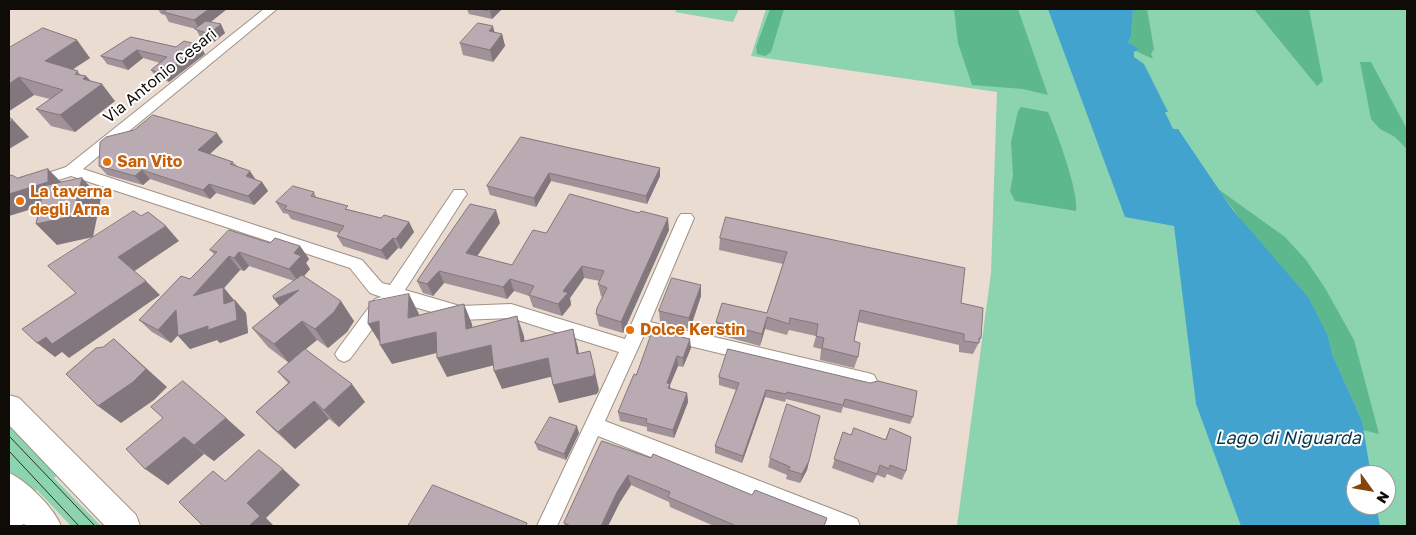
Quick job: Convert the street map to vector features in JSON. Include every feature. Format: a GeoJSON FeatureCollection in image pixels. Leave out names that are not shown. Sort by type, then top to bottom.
{"type":"FeatureCollection","features":[{"type":"Feature","properties":{"kind":"main road"},"geometry":{"type":"LineString","coordinates":[[9,407],[125,526]]}},
{"type":"Feature","properties":{"kind":"street","name":"Via Antonio Cesari"},"geometry":{"type":"LineString","coordinates":[[71,171],[271,9]]}},
{"type":"Feature","properties":{"kind":"street"},"geometry":{"type":"LineString","coordinates":[[9,191],[71,171],[356,264],[376,288],[391,293],[460,313],[511,311],[630,348]]}},
{"type":"Feature","properties":{"kind":"street"},"geometry":{"type":"LineString","coordinates":[[344,354],[391,293],[459,194]]}},
{"type":"Feature","properties":{"kind":"street"},"geometry":{"type":"LineString","coordinates":[[547,526],[640,327],[686,218]]}},
{"type":"Feature","properties":{"kind":"street"},"geometry":{"type":"LineString","coordinates":[[640,327],[868,381]]}},
{"type":"Feature","properties":{"kind":"street"},"geometry":{"type":"LineString","coordinates":[[594,426],[850,526]]}},
{"type":"Feature","properties":{"kind":"green space"},"geometry":{"type":"Polygon","coordinates":[[[677,9],[739,9],[733,22],[675,12],[677,9]]]}},
{"type":"Feature","properties":{"kind":"green space"},"geometry":{"type":"Polygon","coordinates":[[[766,9],[1407,9],[1407,526],[957,526],[991,273],[997,92],[751,56],[766,9]]]}},
{"type":"Feature","properties":{"kind":"green space"},"geometry":{"type":"Polygon","coordinates":[[[770,9],[784,9],[771,52],[765,56],[757,54],[756,47],[770,9]]]}},
{"type":"Feature","properties":{"kind":"green space"},"geometry":{"type":"Polygon","coordinates":[[[954,9],[1018,9],[1048,95],[1023,89],[972,85],[958,43],[954,9]]]}},
{"type":"Feature","properties":{"kind":"green space"},"geometry":{"type":"Polygon","coordinates":[[[1133,9],[1147,9],[1154,49],[1151,54],[1153,59],[1136,51],[1138,49],[1128,42],[1131,37],[1133,9]]]}},
{"type":"Feature","properties":{"kind":"green space"},"geometry":{"type":"Polygon","coordinates":[[[1254,9],[1309,9],[1323,81],[1317,86],[1254,9]]]}},
{"type":"Feature","properties":{"kind":"green space"},"geometry":{"type":"Polygon","coordinates":[[[1360,62],[1371,62],[1407,129],[1407,149],[1395,137],[1380,129],[1371,119],[1360,62]]]}},
{"type":"Feature","properties":{"kind":"green space"},"geometry":{"type":"Polygon","coordinates":[[[1021,107],[1048,112],[1071,177],[1076,211],[1015,201],[1010,191],[1013,176],[1011,142],[1018,111],[1021,107]]]}},
{"type":"Feature","properties":{"kind":"green space"},"geometry":{"type":"Polygon","coordinates":[[[1218,189],[1285,237],[1306,260],[1325,288],[1354,340],[1379,434],[1363,430],[1362,421],[1332,354],[1328,336],[1218,189]]]}},
{"type":"Feature","properties":{"kind":"green space"},"geometry":{"type":"Polygon","coordinates":[[[9,418],[61,472],[54,478],[101,526],[71,526],[37,490],[31,495],[9,471],[9,418]]]}},
{"type":"Feature","properties":{"kind":"water","name":"Lago di Niguarda"},"geometry":{"type":"Polygon","coordinates":[[[1048,9],[1133,9],[1131,37],[1128,42],[1139,49],[1134,52],[1134,57],[1144,64],[1168,112],[1165,112],[1173,129],[1178,129],[1232,209],[1308,297],[1328,336],[1332,354],[1362,421],[1369,465],[1346,465],[1346,515],[1378,515],[1380,526],[1241,526],[1196,404],[1174,226],[1125,217],[1048,9]]]}},
{"type":"Feature","properties":{"kind":"building"},"geometry":{"type":"Polygon","coordinates":[[[168,9],[209,9],[194,20],[163,12],[168,9]]]}},
{"type":"Feature","properties":{"kind":"building"},"geometry":{"type":"Polygon","coordinates":[[[206,21],[221,24],[209,34],[195,29],[206,21]]]}},
{"type":"Feature","properties":{"kind":"building"},"geometry":{"type":"Polygon","coordinates":[[[478,23],[493,26],[489,31],[502,34],[490,50],[460,43],[478,23]]]}},
{"type":"Feature","properties":{"kind":"building"},"geometry":{"type":"Polygon","coordinates":[[[43,28],[77,40],[45,61],[78,71],[75,74],[86,76],[83,79],[102,84],[60,115],[36,109],[63,90],[19,77],[9,84],[9,48],[43,28]]]}},
{"type":"Feature","properties":{"kind":"building"},"geometry":{"type":"Polygon","coordinates":[[[131,37],[176,47],[184,41],[200,45],[164,74],[151,70],[167,57],[137,50],[122,61],[101,56],[131,37]]]}},
{"type":"Feature","properties":{"kind":"building"},"geometry":{"type":"Polygon","coordinates":[[[153,115],[217,133],[198,150],[233,162],[230,164],[250,171],[246,176],[262,182],[248,196],[209,184],[203,190],[142,170],[135,176],[99,166],[100,142],[106,137],[134,130],[153,115]]]}},
{"type":"Feature","properties":{"kind":"building"},"geometry":{"type":"Polygon","coordinates":[[[521,137],[660,168],[646,196],[549,173],[534,198],[487,186],[521,137]]]}},
{"type":"Feature","properties":{"kind":"building"},"geometry":{"type":"Polygon","coordinates":[[[48,169],[48,182],[9,194],[9,176],[12,175],[17,178],[48,169]]]}},
{"type":"Feature","properties":{"kind":"building"},"geometry":{"type":"Polygon","coordinates":[[[82,178],[73,216],[36,224],[44,186],[82,178]]]}},
{"type":"Feature","properties":{"kind":"building"},"geometry":{"type":"Polygon","coordinates":[[[293,186],[314,192],[311,196],[348,206],[345,209],[381,218],[384,215],[409,222],[396,239],[393,238],[381,250],[337,236],[344,226],[284,209],[287,206],[276,202],[293,186]]]}},
{"type":"Feature","properties":{"kind":"building"},"geometry":{"type":"Polygon","coordinates":[[[570,194],[639,213],[641,211],[668,218],[621,322],[596,314],[607,288],[598,284],[604,271],[582,266],[563,291],[568,293],[558,304],[529,295],[534,286],[510,279],[503,287],[439,271],[427,284],[417,281],[470,204],[496,210],[466,253],[512,265],[533,230],[546,233],[570,194]]]}},
{"type":"Feature","properties":{"kind":"building"},"geometry":{"type":"Polygon","coordinates":[[[134,211],[141,216],[148,212],[166,226],[118,257],[146,281],[52,344],[46,337],[37,343],[22,329],[76,293],[48,266],[134,211]]]}},
{"type":"Feature","properties":{"kind":"building"},"geometry":{"type":"Polygon","coordinates":[[[726,217],[965,268],[961,303],[983,308],[979,343],[964,341],[964,334],[860,310],[854,341],[860,343],[858,357],[822,348],[824,338],[816,336],[818,324],[790,318],[789,324],[767,317],[762,334],[716,322],[722,303],[767,313],[787,252],[720,238],[726,217]]]}},
{"type":"Feature","properties":{"kind":"building"},"geometry":{"type":"Polygon","coordinates":[[[229,230],[270,243],[275,238],[300,246],[294,253],[301,256],[289,269],[239,252],[234,258],[229,256],[193,296],[223,287],[224,304],[235,300],[237,320],[208,330],[208,326],[178,336],[176,310],[158,330],[139,320],[181,276],[190,279],[217,252],[210,250],[229,230]]]}},
{"type":"Feature","properties":{"kind":"building"},"geometry":{"type":"Polygon","coordinates":[[[302,275],[341,301],[334,312],[315,329],[302,321],[274,344],[252,328],[299,290],[274,299],[273,296],[302,275]]]}},
{"type":"Feature","properties":{"kind":"building"},"geometry":{"type":"Polygon","coordinates":[[[672,278],[701,285],[689,318],[659,311],[672,278]]]}},
{"type":"Feature","properties":{"kind":"building"},"geometry":{"type":"Polygon","coordinates":[[[409,294],[408,318],[464,304],[466,329],[517,316],[521,342],[573,329],[577,354],[590,351],[595,372],[593,376],[553,385],[548,358],[494,371],[491,345],[437,358],[436,332],[380,345],[379,321],[368,324],[369,302],[409,294]]]}},
{"type":"Feature","properties":{"kind":"building"},"geometry":{"type":"Polygon","coordinates":[[[653,330],[690,339],[683,358],[677,356],[667,383],[670,384],[668,388],[687,393],[673,430],[646,423],[647,419],[618,412],[634,374],[636,375],[653,330]]]}},
{"type":"Feature","properties":{"kind":"building"},"geometry":{"type":"Polygon","coordinates":[[[114,339],[146,369],[133,382],[98,406],[66,374],[96,348],[103,347],[114,339]]]}},
{"type":"Feature","properties":{"kind":"building"},"geometry":{"type":"Polygon","coordinates":[[[305,349],[352,384],[324,410],[314,401],[278,432],[256,412],[290,382],[278,372],[305,349]]]}},
{"type":"Feature","properties":{"kind":"building"},"geometry":{"type":"Polygon","coordinates":[[[728,349],[870,383],[878,381],[917,391],[913,417],[845,399],[843,405],[787,392],[786,394],[766,390],[743,456],[715,446],[739,383],[719,377],[728,349]]]}},
{"type":"Feature","properties":{"kind":"building"},"geometry":{"type":"Polygon","coordinates":[[[183,381],[226,418],[194,445],[184,437],[145,469],[126,449],[163,418],[151,407],[183,381]]]}},
{"type":"Feature","properties":{"kind":"building"},"geometry":{"type":"Polygon","coordinates":[[[787,404],[820,416],[809,461],[802,474],[788,470],[790,467],[770,458],[787,404]]]}},
{"type":"Feature","properties":{"kind":"building"},"geometry":{"type":"Polygon","coordinates":[[[550,417],[577,426],[564,454],[535,443],[550,417]]]}},
{"type":"Feature","properties":{"kind":"building"},"geometry":{"type":"Polygon","coordinates":[[[854,428],[886,440],[890,428],[911,437],[906,471],[890,465],[889,469],[880,465],[877,474],[834,459],[843,432],[851,435],[854,428]]]}},
{"type":"Feature","properties":{"kind":"building"},"geometry":{"type":"Polygon","coordinates":[[[602,441],[651,458],[653,454],[752,495],[755,490],[827,518],[824,526],[734,526],[668,497],[670,492],[628,475],[617,492],[601,526],[571,526],[564,523],[602,441]]]}},
{"type":"Feature","properties":{"kind":"building"},"geometry":{"type":"Polygon","coordinates":[[[259,450],[283,469],[247,503],[260,516],[249,526],[203,526],[179,502],[213,471],[225,481],[259,450]]]}},
{"type":"Feature","properties":{"kind":"building"},"geometry":{"type":"Polygon","coordinates":[[[433,485],[527,523],[526,526],[408,526],[433,485]]]}},
{"type":"Feature","properties":{"kind":"tram line"},"geometry":{"type":"LineString","coordinates":[[9,436],[95,526]]}},
{"type":"Feature","properties":{"kind":"tram line"},"geometry":{"type":"LineString","coordinates":[[9,451],[79,526]]}},
{"type":"Feature","properties":{"kind":"place","name":"San Vito"},"geometry":{"type":"Point","coordinates":[107,162]}},
{"type":"Feature","properties":{"kind":"place","name":"La taverna degli Arna"},"geometry":{"type":"Point","coordinates":[20,201]}},
{"type":"Feature","properties":{"kind":"place","name":"Dolce Kerstin"},"geometry":{"type":"Point","coordinates":[630,330]}}]}
